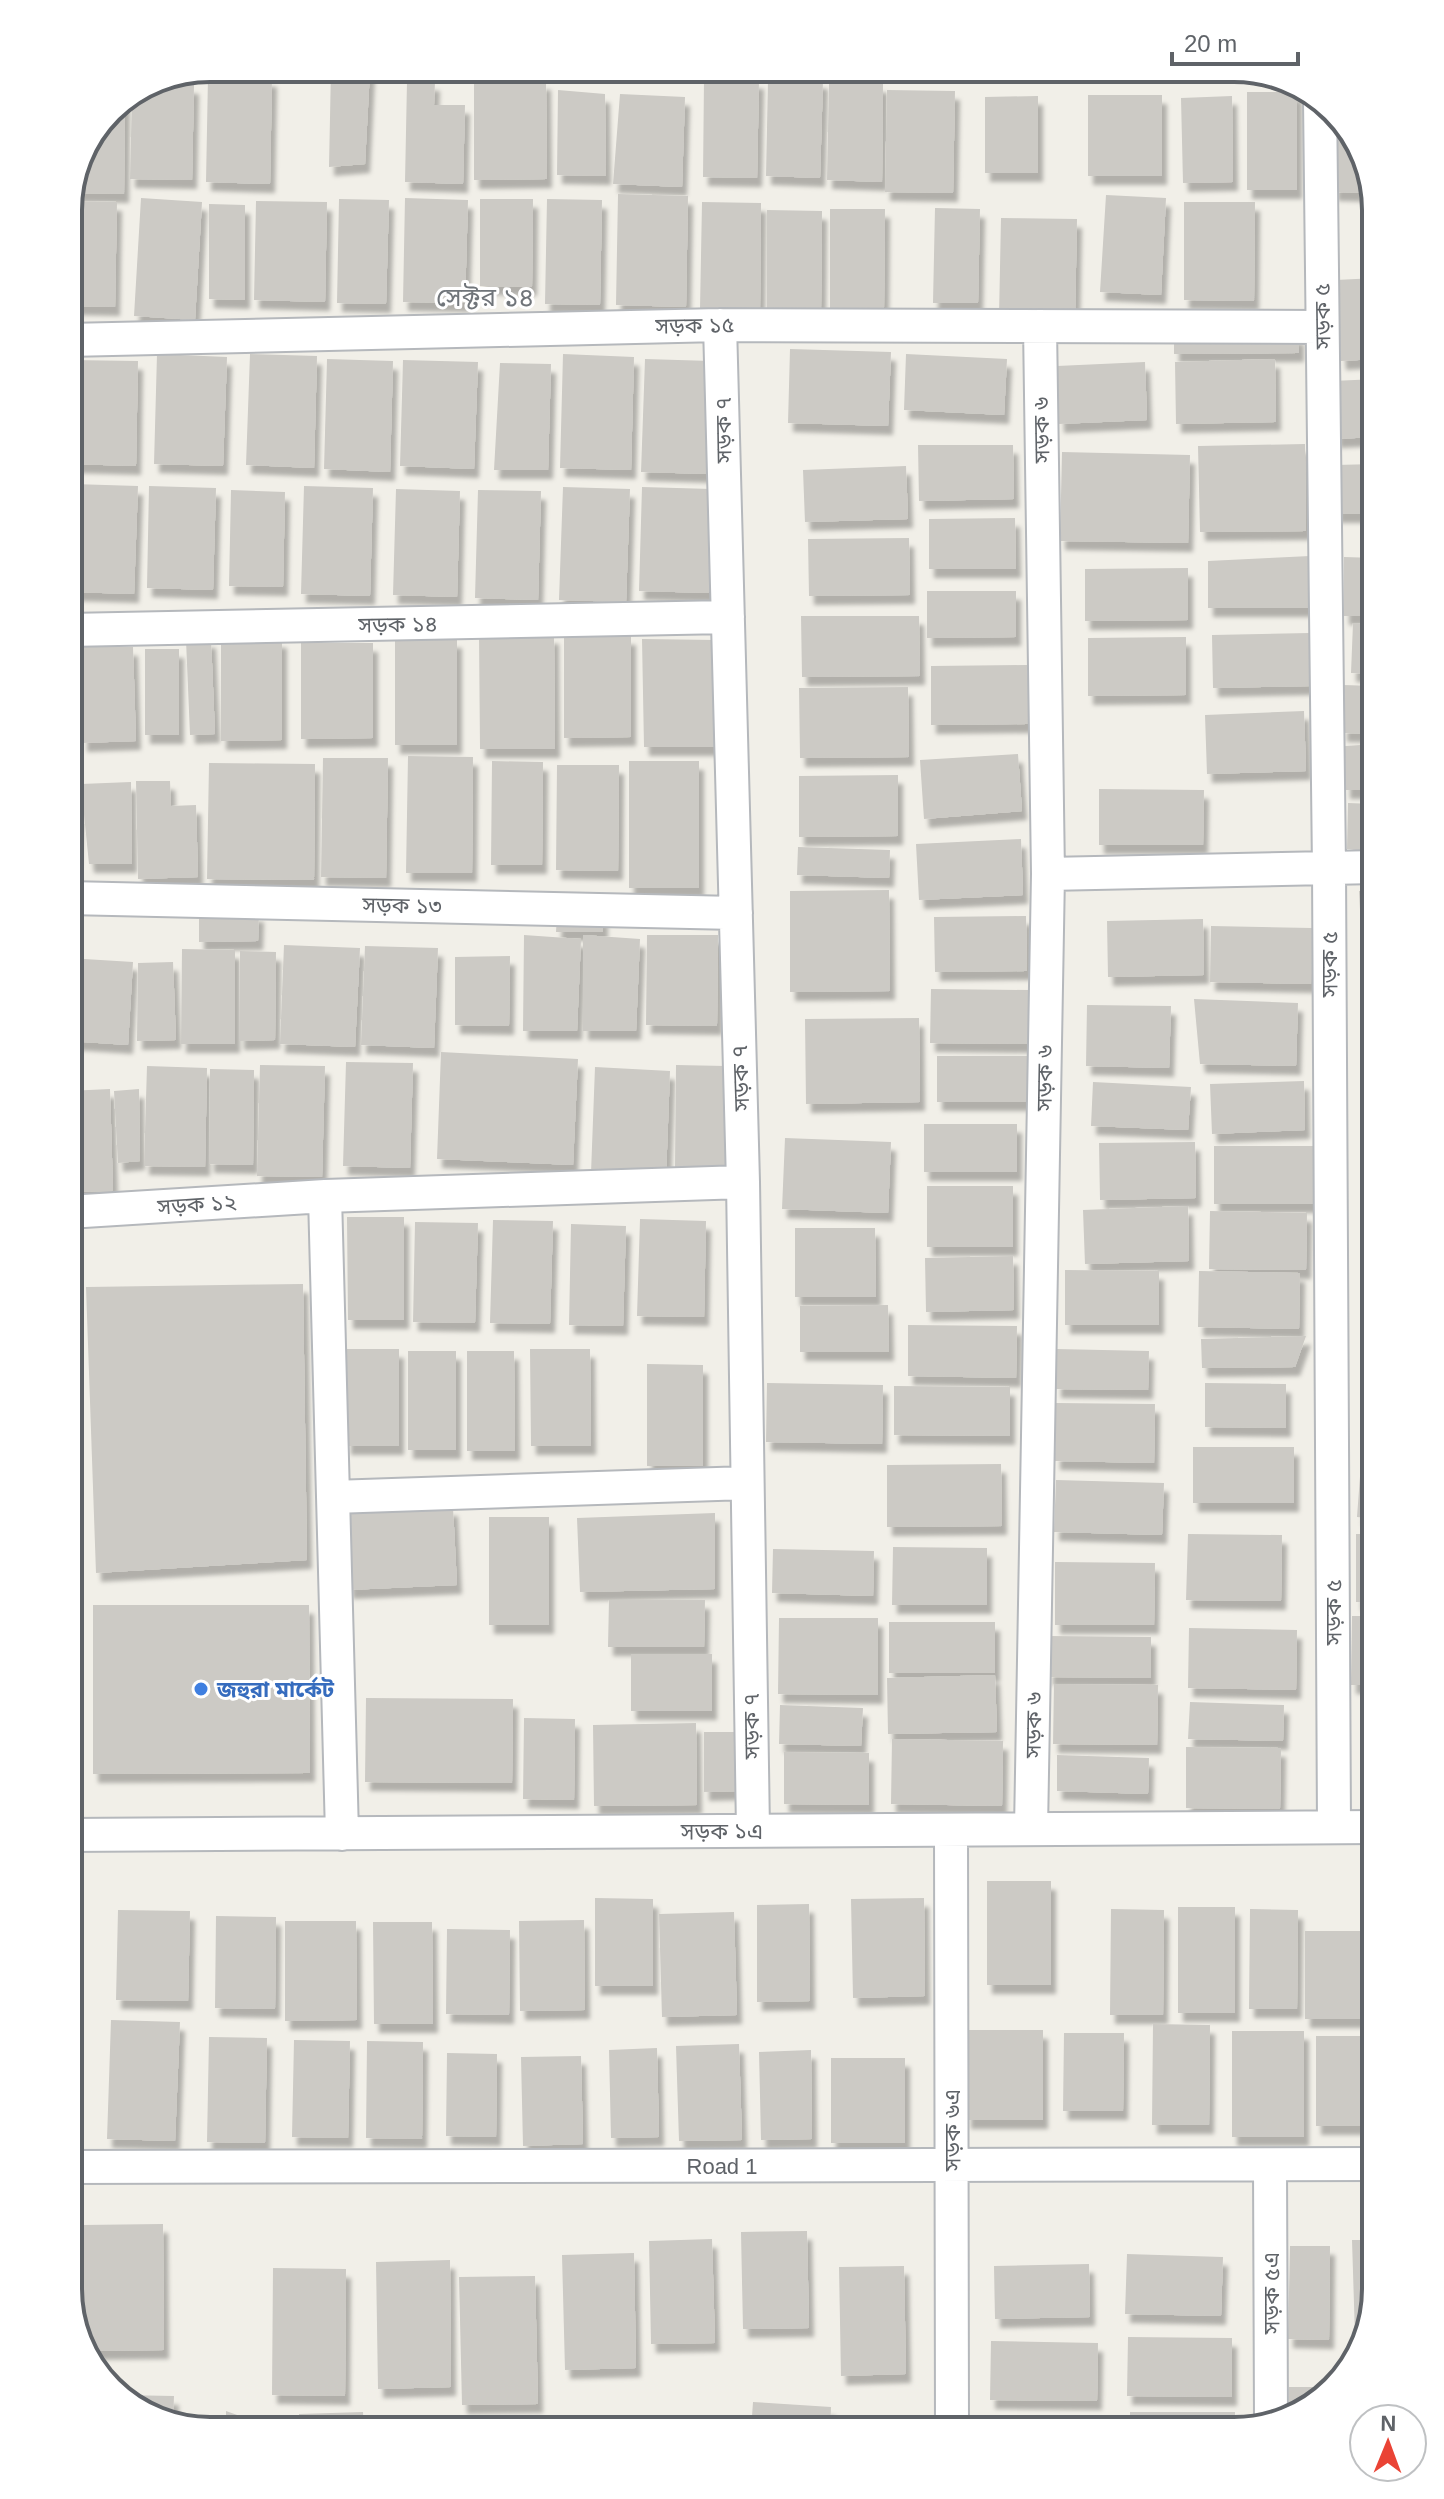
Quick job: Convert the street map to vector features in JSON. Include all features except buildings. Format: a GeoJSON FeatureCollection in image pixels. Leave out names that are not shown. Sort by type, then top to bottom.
{"type":"FeatureCollection","features":[{"type":"Feature","properties":{"kind":"street","name":"সড়ক ৫"},"geometry":{"type":"LineString","coordinates":[[1320,116],[1329,868],[1334,1827]]}},
{"type":"Feature","properties":{"kind":"street","name":"সড়ক ১৫"},"geometry":{"type":"LineString","coordinates":[[82,340],[720,325],[1322,327]]}},
{"type":"Feature","properties":{"kind":"street","name":"সড়ক ৭"},"geometry":{"type":"LineString","coordinates":[[720,325],[743,1182],[753,1831]]}},
{"type":"Feature","properties":{"kind":"street","name":"সড়ক ৬"},"geometry":{"type":"LineString","coordinates":[[1031,1829],[1048,874],[1040,326]]}},
{"type":"Feature","properties":{"kind":"street","name":"সড়ক ১৪"},"geometry":{"type":"LineString","coordinates":[[82,630],[728,617]]}},
{"type":"Feature","properties":{"kind":"street"},"geometry":{"type":"LineString","coordinates":[[1048,874],[1362,867]]}},
{"type":"Feature","properties":{"kind":"street","name":"সড়ক ১৩"},"geometry":{"type":"LineString","coordinates":[[82,898],[736,913]]}},
{"type":"Feature","properties":{"kind":"street","name":"সড়ক ১২"},"geometry":{"type":"LineString","coordinates":[[82,1211],[325,1196],[743,1182]]}},
{"type":"Feature","properties":{"kind":"street"},"geometry":{"type":"LineString","coordinates":[[325,1196],[342,1834]]}},
{"type":"Feature","properties":{"kind":"street"},"geometry":{"type":"LineString","coordinates":[[333,1497],[747,1483]]}},
{"type":"Feature","properties":{"kind":"street","name":"সড়ক ১এ"},"geometry":{"type":"LineString","coordinates":[[82,1835],[1362,1827]]}},
{"type":"Feature","properties":{"kind":"street","name":"সড়ক ৬এ"},"geometry":{"type":"LineString","coordinates":[[951,1830],[952,2417]]}},
{"type":"Feature","properties":{"kind":"street","name":"Road 1"},"geometry":{"type":"LineString","coordinates":[[82,2167],[1362,2164]]}},
{"type":"Feature","properties":{"kind":"street","name":"সড়ক ৫এ"},"geometry":{"type":"LineString","coordinates":[[1270,2165],[1271,2411]]}},
{"type":"Feature","properties":{"kind":"place","name":"জহুরা মার্কেট"},"geometry":{"type":"Point","coordinates":[201,1689]}},
{"type":"Feature","properties":{"kind":"district","name":"সেক্টর ১৪"},"geometry":{"type":"Point","coordinates":[485,297]}}]}
